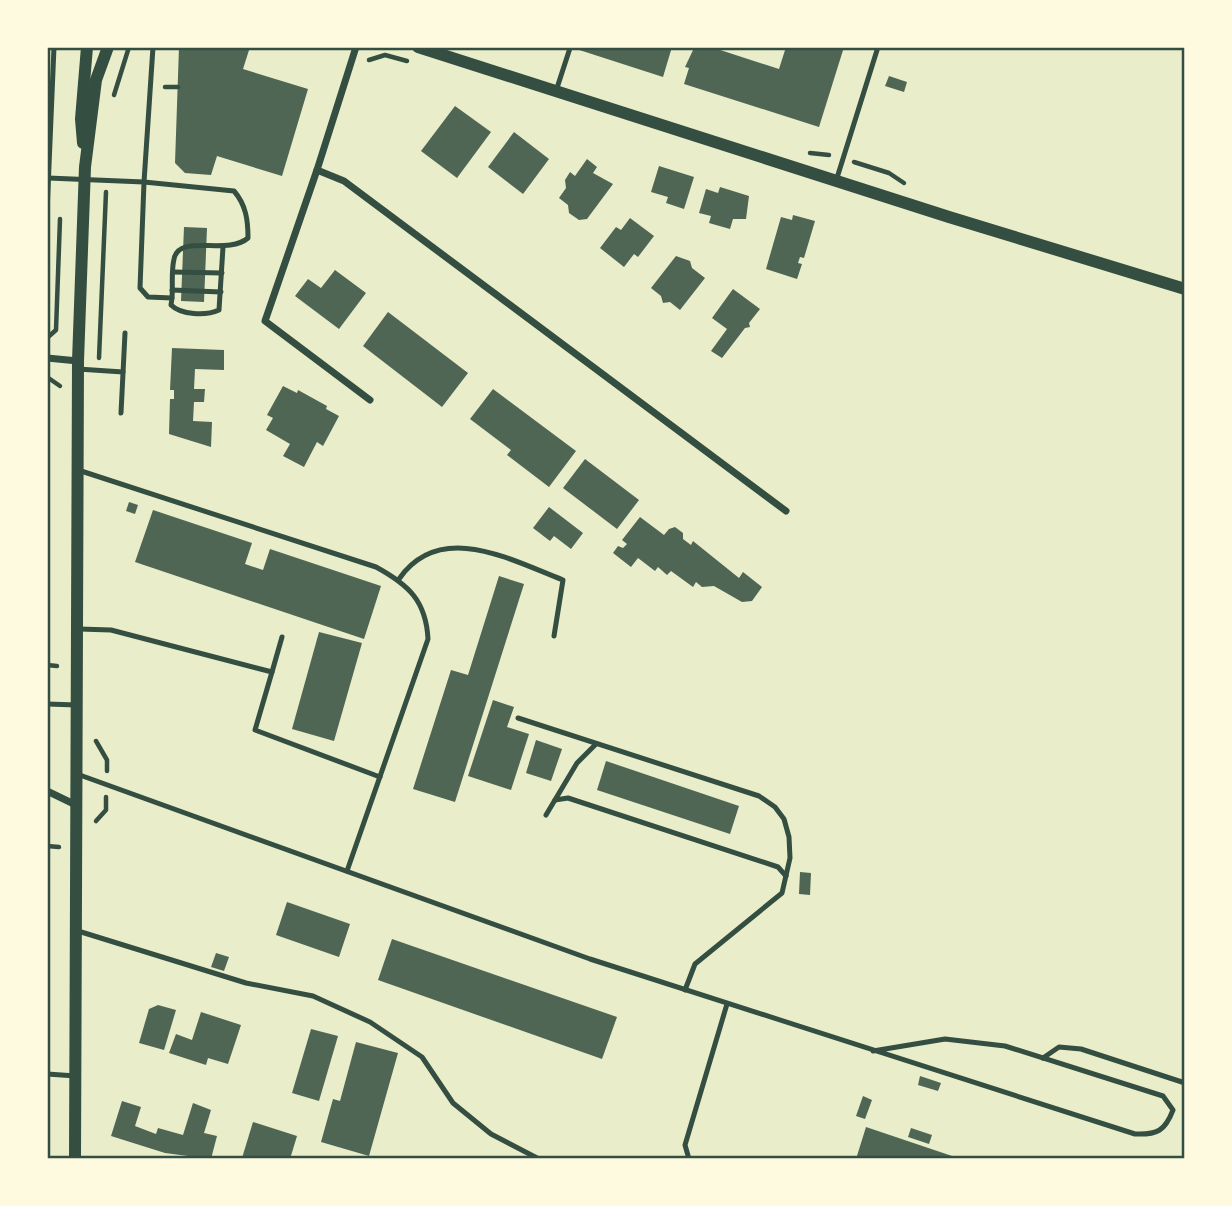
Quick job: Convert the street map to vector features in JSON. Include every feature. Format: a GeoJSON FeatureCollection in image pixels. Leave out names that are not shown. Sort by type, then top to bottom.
{"type":"FeatureCollection","features":[{"type":"Feature","properties":{"kind":"street"},"geometry":{"type":"LineString","coordinates":[[75,1159],[76,469],[84,174],[81,119],[87,47]]}},
{"type":"Feature","properties":{"kind":"street"},"geometry":{"type":"LineString","coordinates":[[84,174],[96,80],[108,47]]}},
{"type":"Feature","properties":{"kind":"street"},"geometry":{"type":"LineString","coordinates":[[356,47],[265,321],[370,400]]}},
{"type":"Feature","properties":{"kind":"street"},"geometry":{"type":"LineString","coordinates":[[418,47],[836,181],[1184,287]]}},
{"type":"Feature","properties":{"kind":"street"},"geometry":{"type":"LineString","coordinates":[[317,170],[344,181],[786,511]]}},
{"type":"Feature","properties":{"kind":"street"},"geometry":{"type":"LineString","coordinates":[[47,358],[78,365]]}},
{"type":"Feature","properties":{"kind":"street"},"geometry":{"type":"LineString","coordinates":[[47,791],[77,805]]}},
{"type":"Feature","properties":{"kind":"lane"},"geometry":{"type":"LineString","coordinates":[[47,213],[54,47]]}},
{"type":"Feature","properties":{"kind":"lane"},"geometry":{"type":"LineString","coordinates":[[153,47],[140,288],[143,295],[172,298]]}},
{"type":"Feature","properties":{"kind":"lane"},"geometry":{"type":"LineString","coordinates":[[836,181],[878,47]]}},
{"type":"Feature","properties":{"kind":"lane"},"geometry":{"type":"LineString","coordinates":[[556,92],[570,48]]}},
{"type":"Feature","properties":{"kind":"lane"},"geometry":{"type":"LineString","coordinates":[[48,178],[84,174],[234,191],[246,212],[248,238],[240,244],[223,247],[185,246],[174,258],[171,305],[176,310],[212,313],[219,310],[223,247]]}},
{"type":"Feature","properties":{"kind":"lane"},"geometry":{"type":"LineString","coordinates":[[173,272],[222,273]]}},
{"type":"Feature","properties":{"kind":"lane"},"geometry":{"type":"LineString","coordinates":[[172,290],[221,292]]}},
{"type":"Feature","properties":{"kind":"lane"},"geometry":{"type":"LineString","coordinates":[[121,413],[125,333]]}},
{"type":"Feature","properties":{"kind":"lane"},"geometry":{"type":"LineString","coordinates":[[78,365],[123,372]]}},
{"type":"Feature","properties":{"kind":"lane"},"geometry":{"type":"LineString","coordinates":[[76,469],[376,566],[399,579],[415,597],[427,617],[428,639],[347,871]]}},
{"type":"Feature","properties":{"kind":"lane"},"geometry":{"type":"LineString","coordinates":[[399,579],[410,564],[430,552],[457,547],[485,551],[564,580],[554,636]]}},
{"type":"Feature","properties":{"kind":"lane"},"geometry":{"type":"LineString","coordinates":[[76,629],[111,630],[272,672]]}},
{"type":"Feature","properties":{"kind":"lane"},"geometry":{"type":"LineString","coordinates":[[282,637],[255,730],[380,777]]}},
{"type":"Feature","properties":{"kind":"lane"},"geometry":{"type":"LineString","coordinates":[[47,704],[77,705]]}},
{"type":"Feature","properties":{"kind":"lane"},"geometry":{"type":"LineString","coordinates":[[518,718],[759,796],[775,807],[784,819],[789,837],[790,858],[782,893],[695,964],[685,990]]}},
{"type":"Feature","properties":{"kind":"lane"},"geometry":{"type":"LineString","coordinates":[[546,815],[577,763],[596,744]]}},
{"type":"Feature","properties":{"kind":"lane"},"geometry":{"type":"LineString","coordinates":[[77,774],[685,990],[873,1051],[1135,1133],[1153,1135],[1167,1127],[1173,1110],[1163,1096],[1005,1046],[945,1039],[873,1051]]}},
{"type":"Feature","properties":{"kind":"lane"},"geometry":{"type":"LineString","coordinates":[[555,800],[568,798],[752,858],[778,867],[786,876]]}},
{"type":"Feature","properties":{"kind":"lane"},"geometry":{"type":"LineString","coordinates":[[77,931],[246,984],[313,996],[370,1022],[422,1056],[453,1103],[491,1134],[539,1159]]}},
{"type":"Feature","properties":{"kind":"lane"},"geometry":{"type":"LineString","coordinates":[[690,1159],[685,1145],[727,1004]]}},
{"type":"Feature","properties":{"kind":"lane"},"geometry":{"type":"LineString","coordinates":[[1043,1058],[1059,1046],[1081,1049],[1185,1083]]}},
{"type":"Feature","properties":{"kind":"lane"},"geometry":{"type":"LineString","coordinates":[[47,1074],[76,1076]]}},
{"type":"Feature","properties":{"kind":"path"},"geometry":{"type":"LineString","coordinates":[[47,665],[57,666]]}},
{"type":"Feature","properties":{"kind":"path"},"geometry":{"type":"LineString","coordinates":[[47,846],[63,847]]}},
{"type":"Feature","properties":{"kind":"building"},"geometry":{"type":"Polygon","coordinates":[[[179,47],[250,47],[243,69],[308,89],[282,176],[217,156],[211,175],[185,173],[175,163],[179,47]]]}},
{"type":"Feature","properties":{"kind":"building"},"geometry":{"type":"Polygon","coordinates":[[[570,47],[672,47],[663,77],[570,47]]]}},
{"type":"Feature","properties":{"kind":"building"},"geometry":{"type":"Polygon","coordinates":[[[711,47],[779,69],[786,47],[844,47],[819,127],[684,84],[689,68],[685,67],[694,48],[711,47]]]}},
{"type":"Feature","properties":{"kind":"building"},"geometry":{"type":"Polygon","coordinates":[[[889,76],[907,82],[904,92],[885,86],[889,76]]]}},
{"type":"Feature","properties":{"kind":"building"},"geometry":{"type":"Polygon","coordinates":[[[455,106],[491,132],[457,178],[421,151],[455,106]]]}},
{"type":"Feature","properties":{"kind":"building"},"geometry":{"type":"Polygon","coordinates":[[[514,132],[549,159],[523,194],[488,167],[514,132]]]}},
{"type":"Feature","properties":{"kind":"building"},"geometry":{"type":"Polygon","coordinates":[[[587,159],[597,167],[593,173],[613,184],[587,219],[579,220],[569,213],[568,205],[559,198],[566,188],[565,180],[570,172],[575,176],[587,159]]]}},
{"type":"Feature","properties":{"kind":"building"},"geometry":{"type":"Polygon","coordinates":[[[659,166],[694,177],[684,209],[666,203],[668,197],[651,192],[659,166]]]}},
{"type":"Feature","properties":{"kind":"building"},"geometry":{"type":"Polygon","coordinates":[[[720,187],[749,196],[746,219],[733,219],[730,229],[709,223],[711,216],[699,213],[706,189],[718,193],[720,187]]]}},
{"type":"Feature","properties":{"kind":"building"},"geometry":{"type":"Polygon","coordinates":[[[793,215],[815,221],[804,258],[800,257],[798,263],[802,264],[797,279],[766,269],[781,217],[792,220],[793,215]]]}},
{"type":"Feature","properties":{"kind":"building"},"geometry":{"type":"Polygon","coordinates":[[[630,218],[654,236],[638,257],[634,254],[624,267],[600,248],[616,227],[621,230],[630,218]]]}},
{"type":"Feature","properties":{"kind":"building"},"geometry":{"type":"Polygon","coordinates":[[[184,227],[207,228],[204,302],[181,301],[184,227]]]}},
{"type":"Feature","properties":{"kind":"building"},"geometry":{"type":"Polygon","coordinates":[[[676,256],[690,261],[692,268],[705,278],[680,310],[670,302],[663,303],[661,296],[651,288],[676,256]]]}},
{"type":"Feature","properties":{"kind":"building"},"geometry":{"type":"Polygon","coordinates":[[[335,270],[366,293],[339,329],[295,296],[308,279],[321,288],[335,270]]]}},
{"type":"Feature","properties":{"kind":"building"},"geometry":{"type":"Polygon","coordinates":[[[733,289],[760,309],[749,323],[750,327],[745,328],[722,358],[711,351],[727,329],[712,318],[733,289]]]}},
{"type":"Feature","properties":{"kind":"building"},"geometry":{"type":"Polygon","coordinates":[[[388,312],[468,373],[442,407],[363,346],[388,312]]]}},
{"type":"Feature","properties":{"kind":"building"},"geometry":{"type":"Polygon","coordinates":[[[172,348],[224,350],[224,370],[195,369],[194,389],[205,389],[204,402],[194,402],[193,421],[212,422],[211,447],[169,434],[170,399],[174,399],[174,390],[170,390],[172,348]]]}},
{"type":"Feature","properties":{"kind":"building"},"geometry":{"type":"Polygon","coordinates":[[[283,386],[297,393],[298,390],[339,416],[323,446],[317,442],[304,467],[283,456],[290,444],[266,430],[273,418],[267,415],[283,386]]]}},
{"type":"Feature","properties":{"kind":"building"},"geometry":{"type":"Polygon","coordinates":[[[493,389],[576,451],[549,487],[507,455],[511,450],[470,419],[493,389]]]}},
{"type":"Feature","properties":{"kind":"building"},"geometry":{"type":"Polygon","coordinates":[[[585,459],[639,500],[617,529],[563,488],[585,459]]]}},
{"type":"Feature","properties":{"kind":"building"},"geometry":{"type":"Polygon","coordinates":[[[129,502],[138,505],[135,514],[126,511],[129,502]]]}},
{"type":"Feature","properties":{"kind":"building"},"geometry":{"type":"Polygon","coordinates":[[[549,507],[583,533],[571,549],[554,536],[550,541],[533,528],[549,507]]]}},
{"type":"Feature","properties":{"kind":"building"},"geometry":{"type":"Polygon","coordinates":[[[153,510],[252,543],[245,564],[263,570],[270,549],[381,586],[364,639],[135,562],[153,510]]]}},
{"type":"Feature","properties":{"kind":"building"},"geometry":{"type":"Polygon","coordinates":[[[640,517],[664,535],[675,527],[691,545],[693,541],[739,578],[743,572],[762,587],[752,601],[742,602],[714,586],[702,587],[696,582],[693,587],[671,571],[667,575],[658,567],[655,571],[638,558],[631,567],[613,553],[618,546],[623,548],[627,544],[622,540],[640,517]]]}},
{"type":"Feature","properties":{"kind":"building"},"geometry":{"type":"Polygon","coordinates":[[[499,576],[524,584],[455,802],[413,789],[451,670],[468,675],[499,576]]]}},
{"type":"Feature","properties":{"kind":"building"},"geometry":{"type":"Polygon","coordinates":[[[319,632],[362,643],[334,741],[292,729],[319,632]]]}},
{"type":"Feature","properties":{"kind":"building"},"geometry":{"type":"Polygon","coordinates":[[[493,700],[514,707],[507,727],[529,734],[511,790],[468,776],[493,700]]]}},
{"type":"Feature","properties":{"kind":"building"},"geometry":{"type":"Polygon","coordinates":[[[536,740],[562,749],[551,781],[526,773],[536,740]]]}},
{"type":"Feature","properties":{"kind":"building"},"geometry":{"type":"Polygon","coordinates":[[[606,761],[739,806],[730,834],[597,790],[606,761]]]}},
{"type":"Feature","properties":{"kind":"building"},"geometry":{"type":"Polygon","coordinates":[[[800,872],[811,873],[810,895],[799,894],[800,872]]]}},
{"type":"Feature","properties":{"kind":"building"},"geometry":{"type":"Polygon","coordinates":[[[287,902],[350,924],[339,957],[276,935],[287,902]]]}},
{"type":"Feature","properties":{"kind":"building"},"geometry":{"type":"Polygon","coordinates":[[[392,939],[617,1017],[602,1059],[378,980],[392,939]]]}},
{"type":"Feature","properties":{"kind":"building"},"geometry":{"type":"Polygon","coordinates":[[[216,953],[229,957],[224,971],[211,967],[216,953]]]}},
{"type":"Feature","properties":{"kind":"building"},"geometry":{"type":"Polygon","coordinates":[[[158,1005],[176,1010],[164,1050],[139,1043],[149,1009],[158,1005]]]}},
{"type":"Feature","properties":{"kind":"building"},"geometry":{"type":"Polygon","coordinates":[[[201,1012],[241,1025],[228,1064],[208,1058],[206,1065],[169,1053],[176,1034],[192,1040],[201,1012]]]}},
{"type":"Feature","properties":{"kind":"building"},"geometry":{"type":"Polygon","coordinates":[[[311,1029],[338,1036],[319,1101],[292,1093],[311,1029]]]}},
{"type":"Feature","properties":{"kind":"building"},"geometry":{"type":"Polygon","coordinates":[[[356,1042],[398,1053],[369,1156],[321,1142],[333,1099],[340,1101],[356,1042]]]}},
{"type":"Feature","properties":{"kind":"building"},"geometry":{"type":"Polygon","coordinates":[[[920,1076],[941,1083],[938,1091],[918,1085],[920,1076]]]}},
{"type":"Feature","properties":{"kind":"building"},"geometry":{"type":"Polygon","coordinates":[[[863,1096],[872,1100],[865,1119],[856,1116],[863,1096]]]}},
{"type":"Feature","properties":{"kind":"building"},"geometry":{"type":"Polygon","coordinates":[[[122,1101],[141,1107],[135,1126],[156,1134],[158,1128],[183,1135],[193,1103],[211,1110],[204,1133],[217,1136],[211,1159],[165,1153],[111,1136],[122,1101]]]}},
{"type":"Feature","properties":{"kind":"building"},"geometry":{"type":"Polygon","coordinates":[[[253,1122],[297,1136],[290,1159],[242,1158],[253,1122]]]}},
{"type":"Feature","properties":{"kind":"building"},"geometry":{"type":"Polygon","coordinates":[[[866,1127],[958,1158],[958,1159],[856,1159],[866,1127]]]}},
{"type":"Feature","properties":{"kind":"building"},"geometry":{"type":"Polygon","coordinates":[[[911,1128],[932,1135],[929,1144],[908,1137],[911,1128]]]}}]}
